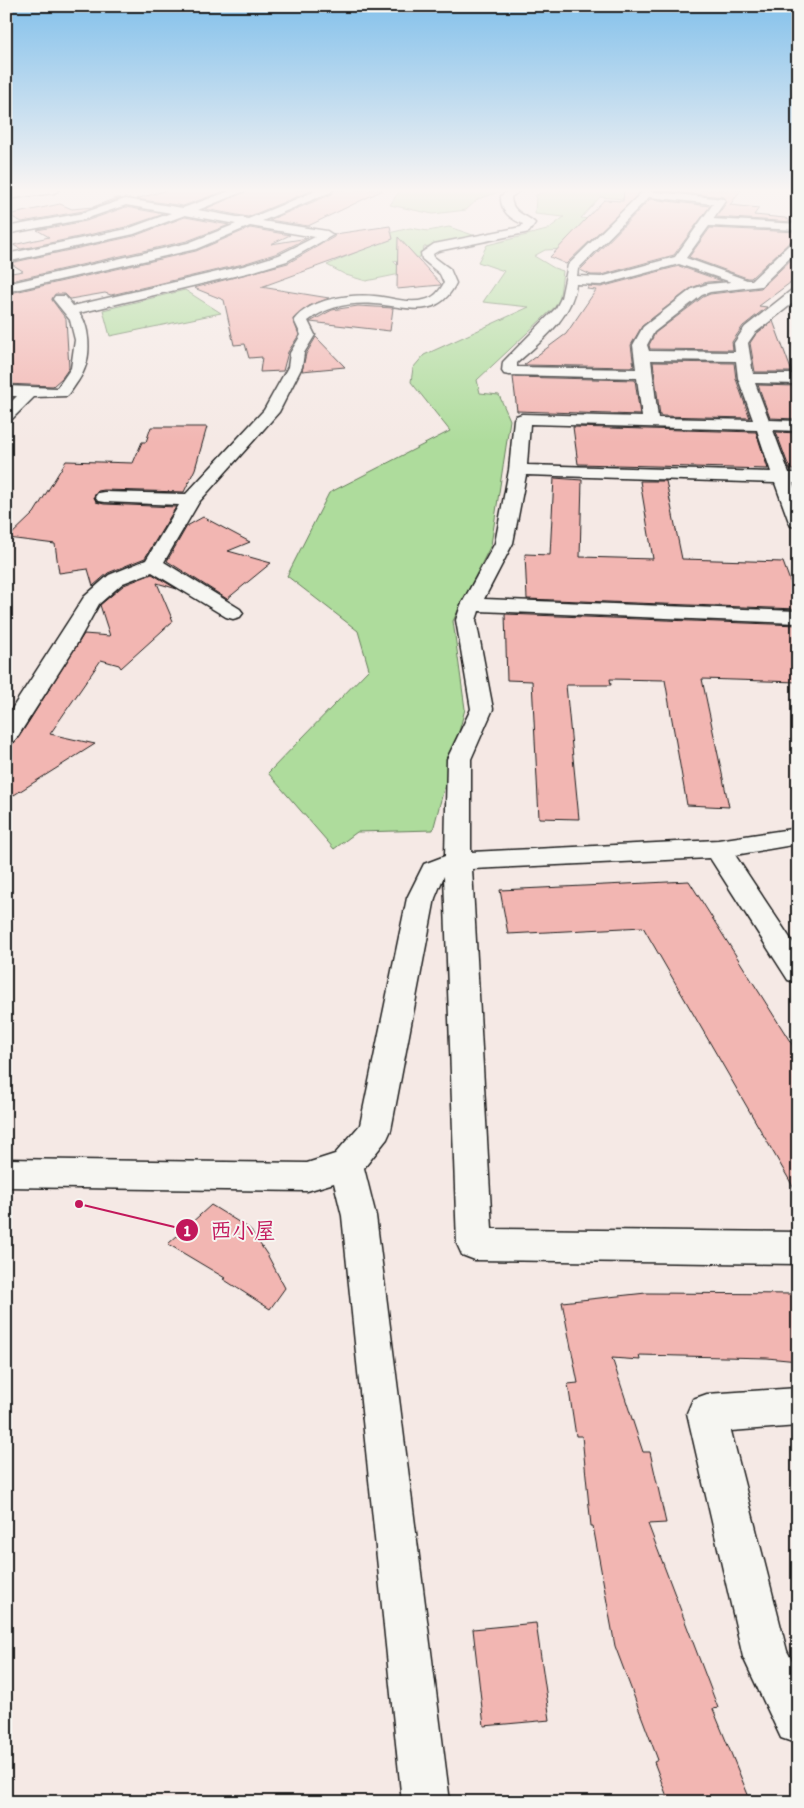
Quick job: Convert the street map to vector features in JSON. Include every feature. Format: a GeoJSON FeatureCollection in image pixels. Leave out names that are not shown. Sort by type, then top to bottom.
{"type":"FeatureCollection","features":[{"type":"Feature","properties":{"kind":"street"},"geometry":{"type":"LineString","coordinates":[[6,391],[62,393],[78,368],[82,340],[77,319],[59,298],[33,282],[16,274]]}},
{"type":"Feature","properties":{"kind":"street"},"geometry":{"type":"LineString","coordinates":[[6,288],[67,274]]}},
{"type":"Feature","properties":{"kind":"street"},"geometry":{"type":"LineString","coordinates":[[70,311],[225,274]]}},
{"type":"Feature","properties":{"kind":"street"},"geometry":{"type":"LineString","coordinates":[[6,736],[64,647],[91,601],[116,579],[153,564],[192,500],[271,412],[295,367],[297,353],[308,335],[301,320],[309,312],[329,305],[355,300],[375,300],[414,305],[426,304],[443,296],[450,283],[447,274]]}},
{"type":"Feature","properties":{"kind":"street"},"geometry":{"type":"LineString","coordinates":[[571,274],[566,303],[549,325],[510,362],[509,371],[644,374]]}},
{"type":"Feature","properties":{"kind":"street"},"geometry":{"type":"LineString","coordinates":[[570,280],[601,281],[626,274]]}},
{"type":"Feature","properties":{"kind":"street"},"geometry":{"type":"LineString","coordinates":[[721,274],[749,284]]}},
{"type":"Feature","properties":{"kind":"street"},"geometry":{"type":"LineString","coordinates":[[651,422],[643,355],[640,345],[648,330],[697,292],[708,288],[749,284],[756,282],[764,274]]}},
{"type":"Feature","properties":{"kind":"street"},"geometry":{"type":"LineString","coordinates":[[798,292],[750,330],[741,343],[746,378],[763,425],[790,478],[798,522]]}},
{"type":"Feature","properties":{"kind":"street"},"geometry":{"type":"LineString","coordinates":[[761,302],[798,309]]}},
{"type":"Feature","properties":{"kind":"street"},"geometry":{"type":"LineString","coordinates":[[643,355],[743,357]]}},
{"type":"Feature","properties":{"kind":"street"},"geometry":{"type":"LineString","coordinates":[[746,378],[798,379]]}},
{"type":"Feature","properties":{"kind":"street"},"geometry":{"type":"LineString","coordinates":[[6,416],[30,392]]}},
{"type":"Feature","properties":{"kind":"street"},"geometry":{"type":"LineString","coordinates":[[798,426],[522,419],[518,470],[504,543],[471,605],[466,620],[482,709],[459,759],[458,861],[475,1244],[798,1248]]}},
{"type":"Feature","properties":{"kind":"street"},"geometry":{"type":"LineString","coordinates":[[518,470],[790,478]]}},
{"type":"Feature","properties":{"kind":"street"},"geometry":{"type":"LineString","coordinates":[[104,497],[192,500]]}},
{"type":"Feature","properties":{"kind":"street"},"geometry":{"type":"LineString","coordinates":[[153,564],[233,613]]}},
{"type":"Feature","properties":{"kind":"street"},"geometry":{"type":"LineString","coordinates":[[471,605],[798,617]]}},
{"type":"Feature","properties":{"kind":"street"},"geometry":{"type":"LineString","coordinates":[[6,1173],[307,1177],[346,1165],[375,1130],[422,898],[433,870],[458,861],[718,849],[798,836]]}},
{"type":"Feature","properties":{"kind":"street"},"geometry":{"type":"LineString","coordinates":[[718,849],[798,973]]}},
{"type":"Feature","properties":{"kind":"street"},"geometry":{"type":"LineString","coordinates":[[346,1165],[359,1216],[426,1802]]}},
{"type":"Feature","properties":{"kind":"street"},"geometry":{"type":"LineString","coordinates":[[798,1408],[707,1413],[766,1658],[798,1721]]}},
{"type":"Feature","properties":{"kind":"green space"},"geometry":{"type":"Polygon","coordinates":[[[345,274],[398,274],[366,281],[345,274]]]}},
{"type":"Feature","properties":{"kind":"green space"},"geometry":{"type":"Polygon","coordinates":[[[502,274],[563,274],[559,303],[477,380],[480,393],[499,395],[510,420],[491,545],[453,621],[465,709],[433,830],[357,832],[334,849],[268,773],[369,669],[358,631],[287,576],[329,493],[450,431],[411,382],[413,368],[424,355],[529,307],[483,302],[502,274]]]}},
{"type":"Feature","properties":{"kind":"green space"},"geometry":{"type":"Polygon","coordinates":[[[185,290],[221,313],[110,336],[103,310],[185,290]]]}},
{"type":"Feature","properties":{"kind":"building"},"geometry":{"type":"Polygon","coordinates":[[[6,274],[40,274],[6,282],[6,274]]]}},
{"type":"Feature","properties":{"kind":"building"},"geometry":{"type":"Polygon","coordinates":[[[93,274],[199,274],[111,295],[105,293],[70,299],[65,294],[55,294],[52,300],[66,319],[69,368],[53,386],[6,384],[6,294],[93,274]]]}},
{"type":"Feature","properties":{"kind":"building"},"geometry":{"type":"Polygon","coordinates":[[[245,274],[296,274],[261,287],[329,298],[309,306],[293,319],[299,335],[288,352],[283,371],[260,372],[262,357],[249,358],[245,344],[234,345],[224,300],[194,288],[245,274]]]}},
{"type":"Feature","properties":{"kind":"building"},"geometry":{"type":"Polygon","coordinates":[[[397,274],[432,274],[441,284],[441,285],[397,289],[397,274]]]}},
{"type":"Feature","properties":{"kind":"building"},"geometry":{"type":"Polygon","coordinates":[[[648,274],[703,274],[722,281],[707,282],[691,288],[642,326],[631,345],[634,367],[524,365],[566,334],[596,290],[587,289],[589,286],[601,287],[648,274]]]}},
{"type":"Feature","properties":{"kind":"building"},"geometry":{"type":"Polygon","coordinates":[[[737,274],[755,274],[751,278],[737,274]]]}},
{"type":"Feature","properties":{"kind":"building"},"geometry":{"type":"Polygon","coordinates":[[[775,274],[798,274],[798,277],[759,306],[767,307],[743,326],[732,342],[733,350],[650,349],[649,345],[655,333],[703,297],[710,294],[761,288],[775,274]]]}},
{"type":"Feature","properties":{"kind":"building"},"geometry":{"type":"Polygon","coordinates":[[[358,306],[393,308],[390,331],[310,322],[332,310],[358,306]]]}},
{"type":"Feature","properties":{"kind":"building"},"geometry":{"type":"Polygon","coordinates":[[[773,321],[792,372],[755,372],[750,343],[756,334],[773,321]]]}},
{"type":"Feature","properties":{"kind":"building"},"geometry":{"type":"Polygon","coordinates":[[[316,337],[345,367],[302,371],[306,354],[316,337]]]}},
{"type":"Feature","properties":{"kind":"building"},"geometry":{"type":"Polygon","coordinates":[[[653,362],[734,363],[736,379],[750,418],[660,416],[653,362]]]}},
{"type":"Feature","properties":{"kind":"building"},"geometry":{"type":"Polygon","coordinates":[[[513,377],[635,380],[640,415],[517,411],[513,377]]]}},
{"type":"Feature","properties":{"kind":"building"},"geometry":{"type":"Polygon","coordinates":[[[758,385],[797,386],[798,419],[770,418],[758,385]]]}},
{"type":"Feature","properties":{"kind":"building"},"geometry":{"type":"Polygon","coordinates":[[[151,427],[207,427],[195,469],[184,492],[104,490],[98,491],[94,496],[96,502],[104,504],[176,507],[145,558],[108,573],[93,586],[88,569],[59,573],[55,544],[8,538],[34,513],[66,461],[133,463],[142,442],[146,442],[151,427]]]}},
{"type":"Feature","properties":{"kind":"building"},"geometry":{"type":"Polygon","coordinates":[[[573,427],[756,432],[768,469],[578,464],[573,427]]]}},
{"type":"Feature","properties":{"kind":"building"},"geometry":{"type":"Polygon","coordinates":[[[776,432],[798,433],[798,470],[790,470],[776,432]]]}},
{"type":"Feature","properties":{"kind":"building"},"geometry":{"type":"Polygon","coordinates":[[[554,478],[582,480],[580,557],[653,559],[640,481],[666,481],[682,559],[783,562],[798,603],[798,609],[527,599],[525,554],[550,555],[554,478]]]}},
{"type":"Feature","properties":{"kind":"building"},"geometry":{"type":"Polygon","coordinates":[[[203,517],[250,542],[228,551],[271,563],[227,599],[167,561],[187,526],[203,517]]]}},
{"type":"Feature","properties":{"kind":"building"},"geometry":{"type":"Polygon","coordinates":[[[152,574],[177,589],[157,583],[173,621],[121,668],[119,665],[101,660],[50,734],[95,744],[6,800],[6,745],[14,743],[19,737],[84,634],[110,636],[100,605],[124,585],[152,574]]]}},
{"type":"Feature","properties":{"kind":"building"},"geometry":{"type":"Polygon","coordinates":[[[505,614],[798,625],[798,682],[702,679],[729,807],[687,805],[665,680],[610,679],[611,685],[566,685],[579,819],[539,818],[532,681],[507,680],[505,614]]]}},
{"type":"Feature","properties":{"kind":"building"},"geometry":{"type":"Polygon","coordinates":[[[689,881],[798,1054],[798,1195],[643,927],[508,934],[500,890],[689,881]]]}},
{"type":"Feature","properties":{"kind":"building"},"geometry":{"type":"Polygon","coordinates":[[[211,1205],[250,1229],[268,1256],[285,1288],[270,1309],[223,1279],[225,1278],[168,1244],[211,1205]]]}},
{"type":"Feature","properties":{"kind":"building"},"geometry":{"type":"Polygon","coordinates":[[[646,1293],[798,1294],[798,1361],[767,1358],[639,1355],[640,1360],[612,1358],[643,1452],[650,1452],[666,1523],[648,1524],[718,1708],[713,1709],[751,1802],[669,1802],[654,1762],[658,1760],[615,1646],[593,1526],[591,1526],[582,1436],[576,1436],[568,1384],[578,1383],[562,1302],[646,1293]]]}},
{"type":"Feature","properties":{"kind":"building"},"geometry":{"type":"Polygon","coordinates":[[[536,1623],[550,1720],[484,1726],[473,1629],[536,1623]]]}},
{"type":"Feature","properties":{"kind":"place","name":"西小屋"},"geometry":{"type":"Point","coordinates":[79,1204]}}]}
